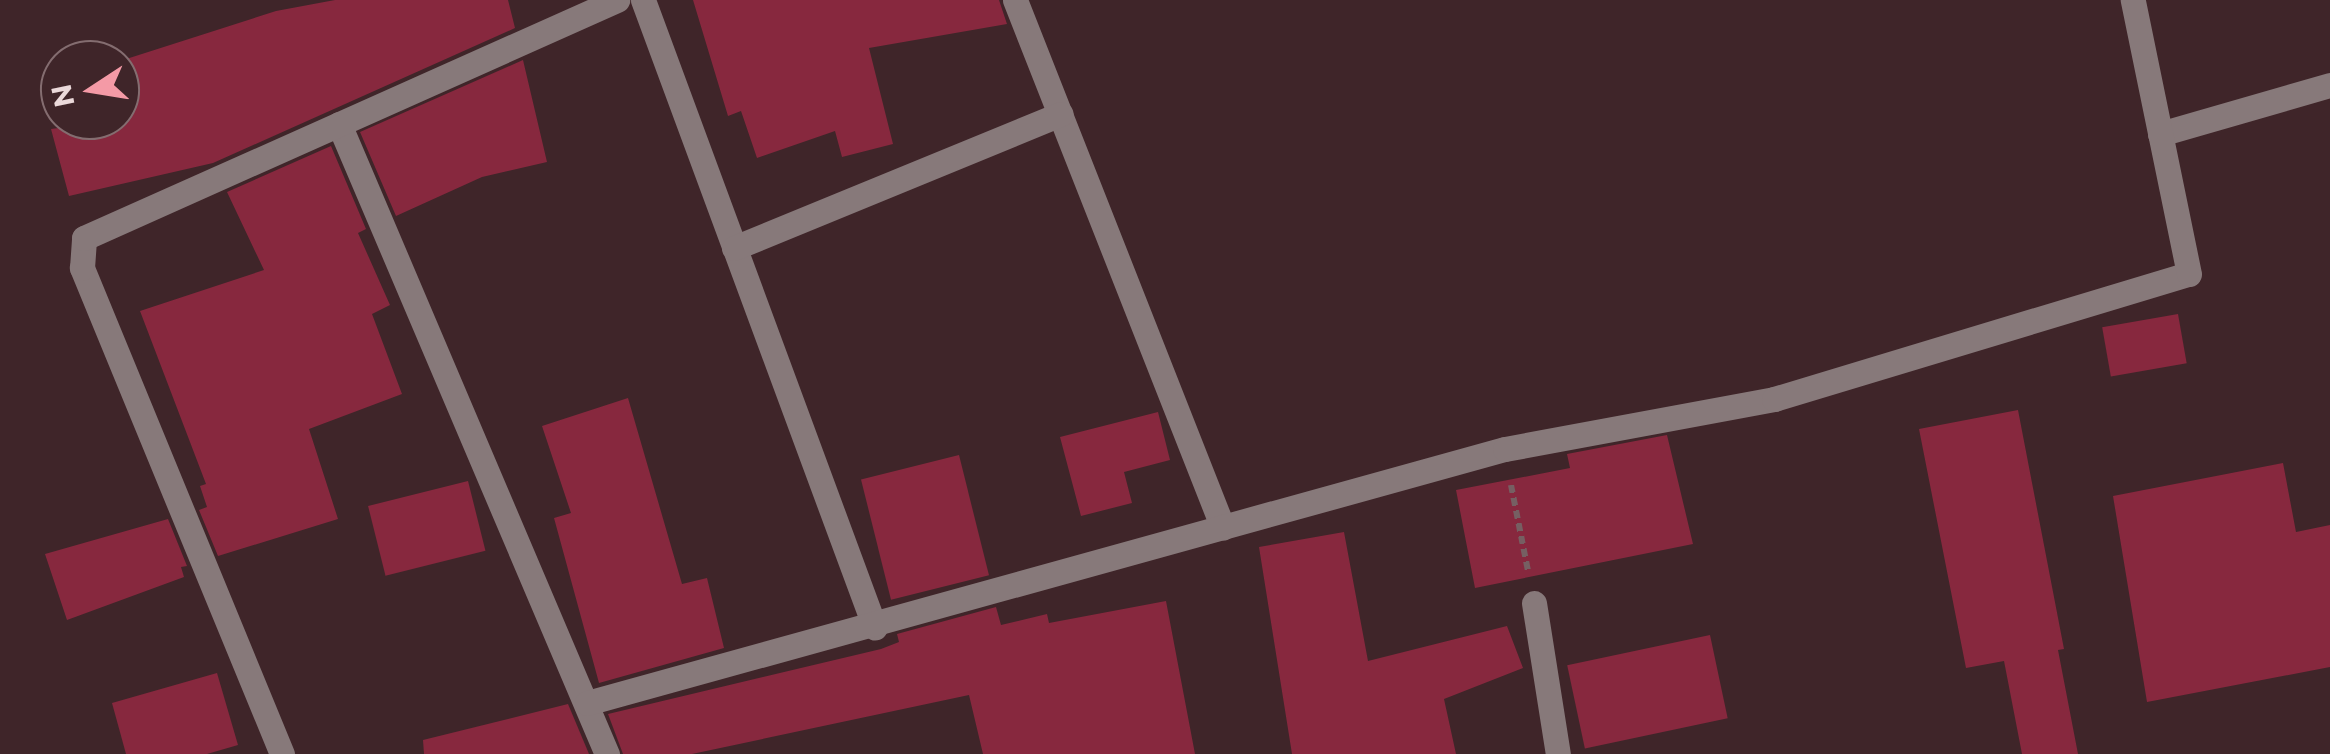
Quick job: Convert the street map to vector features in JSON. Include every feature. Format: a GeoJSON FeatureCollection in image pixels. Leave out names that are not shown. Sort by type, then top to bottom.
{"type":"FeatureCollection","features":[{"type":"Feature","properties":{"kind":"street"},"geometry":{"type":"LineString","coordinates":[[282,754],[82,268],[84,238],[617,0]]}},
{"type":"Feature","properties":{"kind":"street"},"geometry":{"type":"LineString","coordinates":[[643,0],[816,457],[874,628]]}},
{"type":"Feature","properties":{"kind":"street"},"geometry":{"type":"LineString","coordinates":[[1015,0],[1223,528]]}},
{"type":"Feature","properties":{"kind":"street"},"geometry":{"type":"LineString","coordinates":[[587,703],[874,628],[1505,449],[1774,399],[2189,274],[2132,0]]}},
{"type":"Feature","properties":{"kind":"street"},"geometry":{"type":"LineString","coordinates":[[2160,134],[2330,86]]}},
{"type":"Feature","properties":{"kind":"street"},"geometry":{"type":"LineString","coordinates":[[734,248],[1061,114]]}},
{"type":"Feature","properties":{"kind":"street"},"geometry":{"type":"LineString","coordinates":[[340,124],[606,754]]}},
{"type":"Feature","properties":{"kind":"street"},"geometry":{"type":"LineString","coordinates":[[1534,604],[1558,754]]}},
{"type":"Feature","properties":{"kind":"path"},"geometry":{"type":"LineString","coordinates":[[1505,449],[1534,604]]}},
{"type":"Feature","properties":{"kind":"building"},"geometry":{"type":"Polygon","coordinates":[[[335,0],[508,0],[515,28],[213,163],[69,196],[54,140],[140,140],[140,55],[276,11],[335,0]]]}},
{"type":"Feature","properties":{"kind":"building"},"geometry":{"type":"Polygon","coordinates":[[[693,0],[999,0],[1007,24],[869,48],[893,144],[842,157],[835,131],[757,158],[741,111],[728,116],[693,0]]]}},
{"type":"Feature","properties":{"kind":"building"},"geometry":{"type":"Polygon","coordinates":[[[523,60],[547,162],[482,177],[396,216],[360,132],[523,60]]]}},
{"type":"Feature","properties":{"kind":"building"},"geometry":{"type":"Polygon","coordinates":[[[331,146],[366,229],[358,233],[390,305],[372,314],[402,394],[309,429],[338,519],[218,556],[199,510],[207,507],[200,486],[206,484],[140,311],[264,270],[227,192],[331,146]]]}},
{"type":"Feature","properties":{"kind":"building"},"geometry":{"type":"Polygon","coordinates":[[[2178,314],[2187,363],[2111,377],[2102,327],[2178,314]]]}},
{"type":"Feature","properties":{"kind":"building"},"geometry":{"type":"Polygon","coordinates":[[[628,398],[682,584],[707,578],[724,648],[599,683],[554,518],[571,513],[542,426],[628,398]]]}},
{"type":"Feature","properties":{"kind":"building"},"geometry":{"type":"Polygon","coordinates":[[[2018,410],[2064,649],[2058,650],[2078,754],[2022,754],[2004,661],[1966,668],[1919,429],[2018,410]]]}},
{"type":"Feature","properties":{"kind":"building"},"geometry":{"type":"Polygon","coordinates":[[[1158,412],[1170,460],[1124,472],[1132,503],[1081,516],[1060,437],[1158,412]]]}},
{"type":"Feature","properties":{"kind":"building"},"geometry":{"type":"Polygon","coordinates":[[[1667,435],[1693,544],[1475,588],[1456,490],[1570,468],[1567,454],[1667,435]]]}},
{"type":"Feature","properties":{"kind":"building"},"geometry":{"type":"Polygon","coordinates":[[[959,455],[989,575],[891,600],[861,479],[959,455]]]}},
{"type":"Feature","properties":{"kind":"building"},"geometry":{"type":"Polygon","coordinates":[[[2283,463],[2296,532],[2330,525],[2330,667],[2147,702],[2113,496],[2283,463]]]}},
{"type":"Feature","properties":{"kind":"building"},"geometry":{"type":"Polygon","coordinates":[[[468,481],[485,551],[385,576],[368,506],[468,481]]]}},
{"type":"Feature","properties":{"kind":"building"},"geometry":{"type":"Polygon","coordinates":[[[168,519],[187,566],[181,567],[184,577],[67,620],[45,554],[168,519]]]}},
{"type":"Feature","properties":{"kind":"building"},"geometry":{"type":"Polygon","coordinates":[[[1344,532],[1368,661],[1507,626],[1523,668],[1444,699],[1456,754],[1292,754],[1259,547],[1344,532]]]}},
{"type":"Feature","properties":{"kind":"building"},"geometry":{"type":"Polygon","coordinates":[[[1166,601],[1195,754],[983,754],[969,695],[692,754],[623,754],[608,714],[881,649],[899,642],[897,634],[996,607],[1001,625],[1047,614],[1049,623],[1166,601]]]}},
{"type":"Feature","properties":{"kind":"building"},"geometry":{"type":"Polygon","coordinates":[[[1710,635],[1728,718],[1585,748],[1567,665],[1710,635]]]}},
{"type":"Feature","properties":{"kind":"building"},"geometry":{"type":"Polygon","coordinates":[[[217,673],[238,745],[207,754],[126,754],[112,703],[217,673]]]}},
{"type":"Feature","properties":{"kind":"building"},"geometry":{"type":"Polygon","coordinates":[[[568,704],[589,754],[424,754],[423,740],[568,704]]]}}]}
